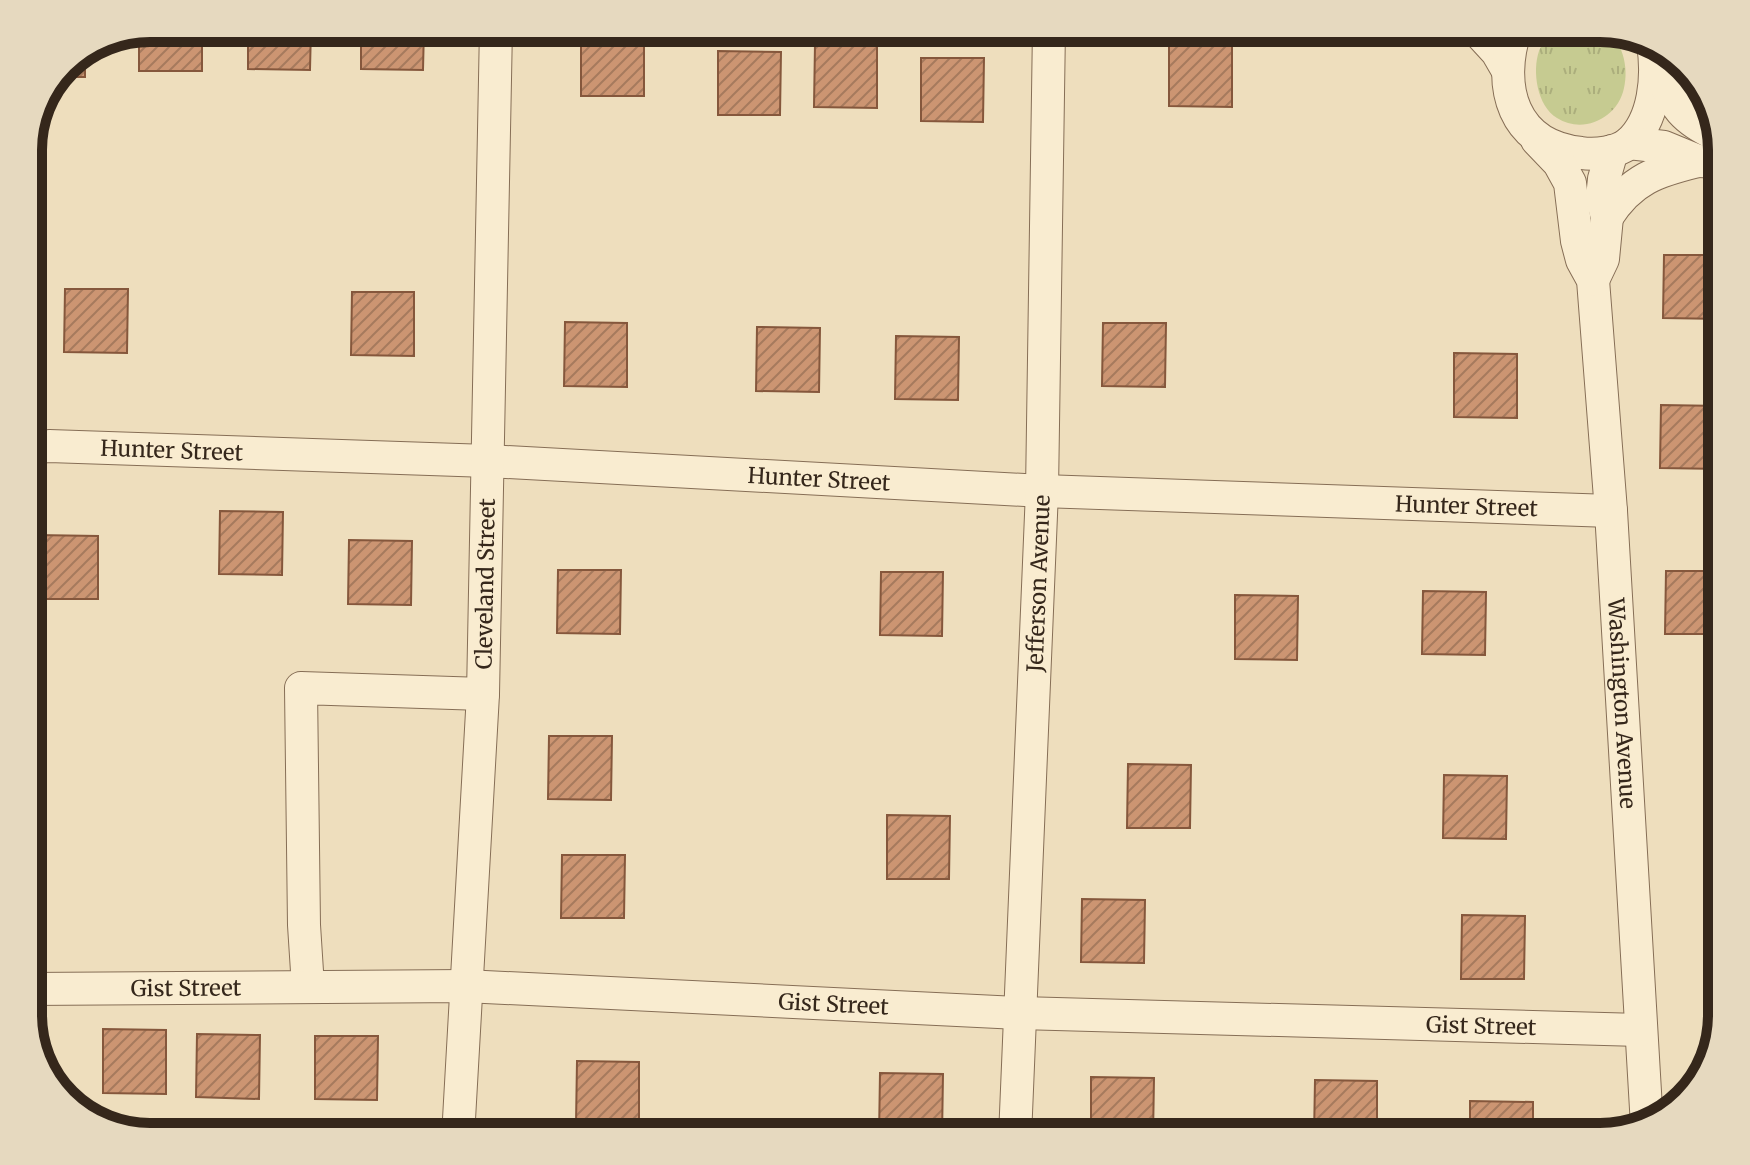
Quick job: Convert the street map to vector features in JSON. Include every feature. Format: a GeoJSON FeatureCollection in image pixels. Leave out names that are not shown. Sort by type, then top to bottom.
{"type":"FeatureCollection","features":[{"type":"Feature","properties":{"kind":"street","name":"Cleveland Street"},"geometry":{"type":"LineString","coordinates":[[459,1123],[483,694],[496,42]]}},
{"type":"Feature","properties":{"kind":"street","name":"Jefferson Avenue"},"geometry":{"type":"LineString","coordinates":[[1016,1123],[1042,491],[1049,42]]}},
{"type":"Feature","properties":{"kind":"street"},"geometry":{"type":"LineString","coordinates":[[1488,42],[1508,71]]}},
{"type":"Feature","properties":{"kind":"street"},"geometry":{"type":"LineString","coordinates":[[1508,71],[1512,42]]}},
{"type":"Feature","properties":{"kind":"street","name":"Washington Avenue"},"geometry":{"type":"LineString","coordinates":[[1593,280],[1603,259],[1607,217],[1602,198],[1604,179],[1620,147],[1643,123],[1651,103],[1655,57]]}},
{"type":"Feature","properties":{"kind":"street"},"geometry":{"type":"LineString","coordinates":[[1656,57],[1675,105],[1693,124],[1706,130]]}},
{"type":"Feature","properties":{"kind":"street","name":"Washington Avenue"},"geometry":{"type":"LineString","coordinates":[[1508,71],[1514,108],[1523,125],[1559,163],[1570,183],[1577,241],[1582,260],[1593,280],[1611,511],[1646,1113]]}},
{"type":"Feature","properties":{"kind":"street"},"geometry":{"type":"LineString","coordinates":[[1537,140],[1561,151],[1588,154],[1620,147],[1664,147],[1708,161]]}},
{"type":"Feature","properties":{"kind":"street"},"geometry":{"type":"LineString","coordinates":[[1607,217],[1630,188],[1657,171],[1708,162]]}},
{"type":"Feature","properties":{"kind":"street","name":"Hunter Street"},"geometry":{"type":"LineString","coordinates":[[42,448],[488,461],[1042,491],[1611,511]]}},
{"type":"Feature","properties":{"kind":"street"},"geometry":{"type":"LineString","coordinates":[[308,987],[304,925],[301,688],[483,694]]}},
{"type":"Feature","properties":{"kind":"street","name":"Gist Street"},"geometry":{"type":"LineString","coordinates":[[42,989],[465,986],[1020,1013],[1640,1030]]}},
{"type":"Feature","properties":{"kind":"green space"},"geometry":{"type":"Polygon","coordinates":[[[1543,44],[1619,44],[1626,72],[1624,88],[1615,108],[1598,121],[1578,125],[1567,123],[1550,112],[1541,97],[1536,78],[1537,59],[1543,44]]]}},
{"type":"Feature","properties":{"kind":"building"},"geometry":{"type":"Polygon","coordinates":[[[202,42],[202,71],[139,71],[139,43],[202,42]]]}},
{"type":"Feature","properties":{"kind":"building"},"geometry":{"type":"Polygon","coordinates":[[[248,42],[311,42],[310,70],[248,69],[248,42]]]}},
{"type":"Feature","properties":{"kind":"building"},"geometry":{"type":"Polygon","coordinates":[[[361,42],[424,42],[423,70],[361,69],[361,42]]]}},
{"type":"Feature","properties":{"kind":"building"},"geometry":{"type":"Polygon","coordinates":[[[581,42],[644,42],[644,96],[581,96],[581,42]]]}},
{"type":"Feature","properties":{"kind":"building"},"geometry":{"type":"Polygon","coordinates":[[[1169,43],[1232,44],[1232,107],[1169,106],[1169,43]]]}},
{"type":"Feature","properties":{"kind":"building"},"geometry":{"type":"Polygon","coordinates":[[[815,44],[877,44],[877,108],[814,107],[815,44]]]}},
{"type":"Feature","properties":{"kind":"building"},"geometry":{"type":"Polygon","coordinates":[[[718,51],[781,52],[780,115],[718,115],[718,51]]]}},
{"type":"Feature","properties":{"kind":"building"},"geometry":{"type":"Polygon","coordinates":[[[921,58],[984,58],[983,122],[921,121],[921,58]]]}},
{"type":"Feature","properties":{"kind":"building"},"geometry":{"type":"Polygon","coordinates":[[[85,64],[85,77],[71,77],[85,64]]]}},
{"type":"Feature","properties":{"kind":"building"},"geometry":{"type":"Polygon","coordinates":[[[1664,255],[1708,255],[1708,319],[1663,318],[1664,255]]]}},
{"type":"Feature","properties":{"kind":"building"},"geometry":{"type":"Polygon","coordinates":[[[65,289],[128,289],[127,353],[64,352],[65,289]]]}},
{"type":"Feature","properties":{"kind":"building"},"geometry":{"type":"Polygon","coordinates":[[[352,292],[414,292],[414,356],[351,355],[352,292]]]}},
{"type":"Feature","properties":{"kind":"building"},"geometry":{"type":"Polygon","coordinates":[[[565,322],[627,323],[627,387],[564,386],[565,322]]]}},
{"type":"Feature","properties":{"kind":"building"},"geometry":{"type":"Polygon","coordinates":[[[1103,323],[1166,323],[1165,387],[1102,386],[1103,323]]]}},
{"type":"Feature","properties":{"kind":"building"},"geometry":{"type":"Polygon","coordinates":[[[757,327],[820,328],[819,392],[756,391],[757,327]]]}},
{"type":"Feature","properties":{"kind":"building"},"geometry":{"type":"Polygon","coordinates":[[[896,336],[959,337],[958,400],[895,399],[896,336]]]}},
{"type":"Feature","properties":{"kind":"building"},"geometry":{"type":"Polygon","coordinates":[[[1454,353],[1517,354],[1517,418],[1454,417],[1454,353]]]}},
{"type":"Feature","properties":{"kind":"building"},"geometry":{"type":"Polygon","coordinates":[[[1661,405],[1708,406],[1708,469],[1660,468],[1661,405]]]}},
{"type":"Feature","properties":{"kind":"building"},"geometry":{"type":"Polygon","coordinates":[[[220,511],[283,512],[282,575],[219,574],[220,511]]]}},
{"type":"Feature","properties":{"kind":"building"},"geometry":{"type":"Polygon","coordinates":[[[42,535],[98,536],[98,599],[42,599],[42,535]]]}},
{"type":"Feature","properties":{"kind":"building"},"geometry":{"type":"Polygon","coordinates":[[[349,540],[412,541],[411,605],[348,604],[349,540]]]}},
{"type":"Feature","properties":{"kind":"building"},"geometry":{"type":"Polygon","coordinates":[[[558,570],[621,570],[620,634],[557,633],[558,570]]]}},
{"type":"Feature","properties":{"kind":"building"},"geometry":{"type":"Polygon","coordinates":[[[1666,571],[1708,571],[1708,634],[1665,634],[1666,571]]]}},
{"type":"Feature","properties":{"kind":"building"},"geometry":{"type":"Polygon","coordinates":[[[881,572],[943,572],[942,636],[880,635],[881,572]]]}},
{"type":"Feature","properties":{"kind":"building"},"geometry":{"type":"Polygon","coordinates":[[[1423,591],[1486,592],[1485,655],[1422,654],[1423,591]]]}},
{"type":"Feature","properties":{"kind":"building"},"geometry":{"type":"Polygon","coordinates":[[[1235,595],[1298,596],[1297,660],[1235,659],[1235,595]]]}},
{"type":"Feature","properties":{"kind":"building"},"geometry":{"type":"Polygon","coordinates":[[[549,736],[612,736],[611,800],[548,799],[549,736]]]}},
{"type":"Feature","properties":{"kind":"building"},"geometry":{"type":"Polygon","coordinates":[[[1128,764],[1191,765],[1190,828],[1127,828],[1128,764]]]}},
{"type":"Feature","properties":{"kind":"building"},"geometry":{"type":"Polygon","coordinates":[[[1444,775],[1507,776],[1506,839],[1443,838],[1444,775]]]}},
{"type":"Feature","properties":{"kind":"building"},"geometry":{"type":"Polygon","coordinates":[[[887,815],[950,816],[949,879],[887,879],[887,815]]]}},
{"type":"Feature","properties":{"kind":"building"},"geometry":{"type":"Polygon","coordinates":[[[562,855],[625,855],[624,918],[561,918],[562,855]]]}},
{"type":"Feature","properties":{"kind":"building"},"geometry":{"type":"Polygon","coordinates":[[[1082,899],[1145,900],[1144,963],[1081,962],[1082,899]]]}},
{"type":"Feature","properties":{"kind":"building"},"geometry":{"type":"Polygon","coordinates":[[[1462,915],[1525,916],[1524,979],[1461,979],[1462,915]]]}},
{"type":"Feature","properties":{"kind":"building"},"geometry":{"type":"Polygon","coordinates":[[[103,1029],[166,1030],[166,1094],[103,1093],[103,1029]]]}},
{"type":"Feature","properties":{"kind":"building"},"geometry":{"type":"Polygon","coordinates":[[[197,1034],[260,1035],[259,1099],[196,1097],[197,1034]]]}},
{"type":"Feature","properties":{"kind":"building"},"geometry":{"type":"Polygon","coordinates":[[[315,1036],[378,1036],[377,1100],[315,1099],[315,1036]]]}},
{"type":"Feature","properties":{"kind":"building"},"geometry":{"type":"Polygon","coordinates":[[[577,1061],[639,1062],[639,1123],[576,1123],[577,1061]]]}},
{"type":"Feature","properties":{"kind":"building"},"geometry":{"type":"Polygon","coordinates":[[[880,1073],[943,1074],[942,1123],[879,1123],[880,1073]]]}},
{"type":"Feature","properties":{"kind":"building"},"geometry":{"type":"Polygon","coordinates":[[[1091,1077],[1154,1078],[1153,1123],[1091,1123],[1091,1077]]]}},
{"type":"Feature","properties":{"kind":"building"},"geometry":{"type":"Polygon","coordinates":[[[1315,1080],[1377,1081],[1377,1123],[1314,1123],[1315,1080]]]}},
{"type":"Feature","properties":{"kind":"building"},"geometry":{"type":"Polygon","coordinates":[[[1470,1101],[1533,1102],[1533,1123],[1470,1123],[1470,1101]]]}}]}
